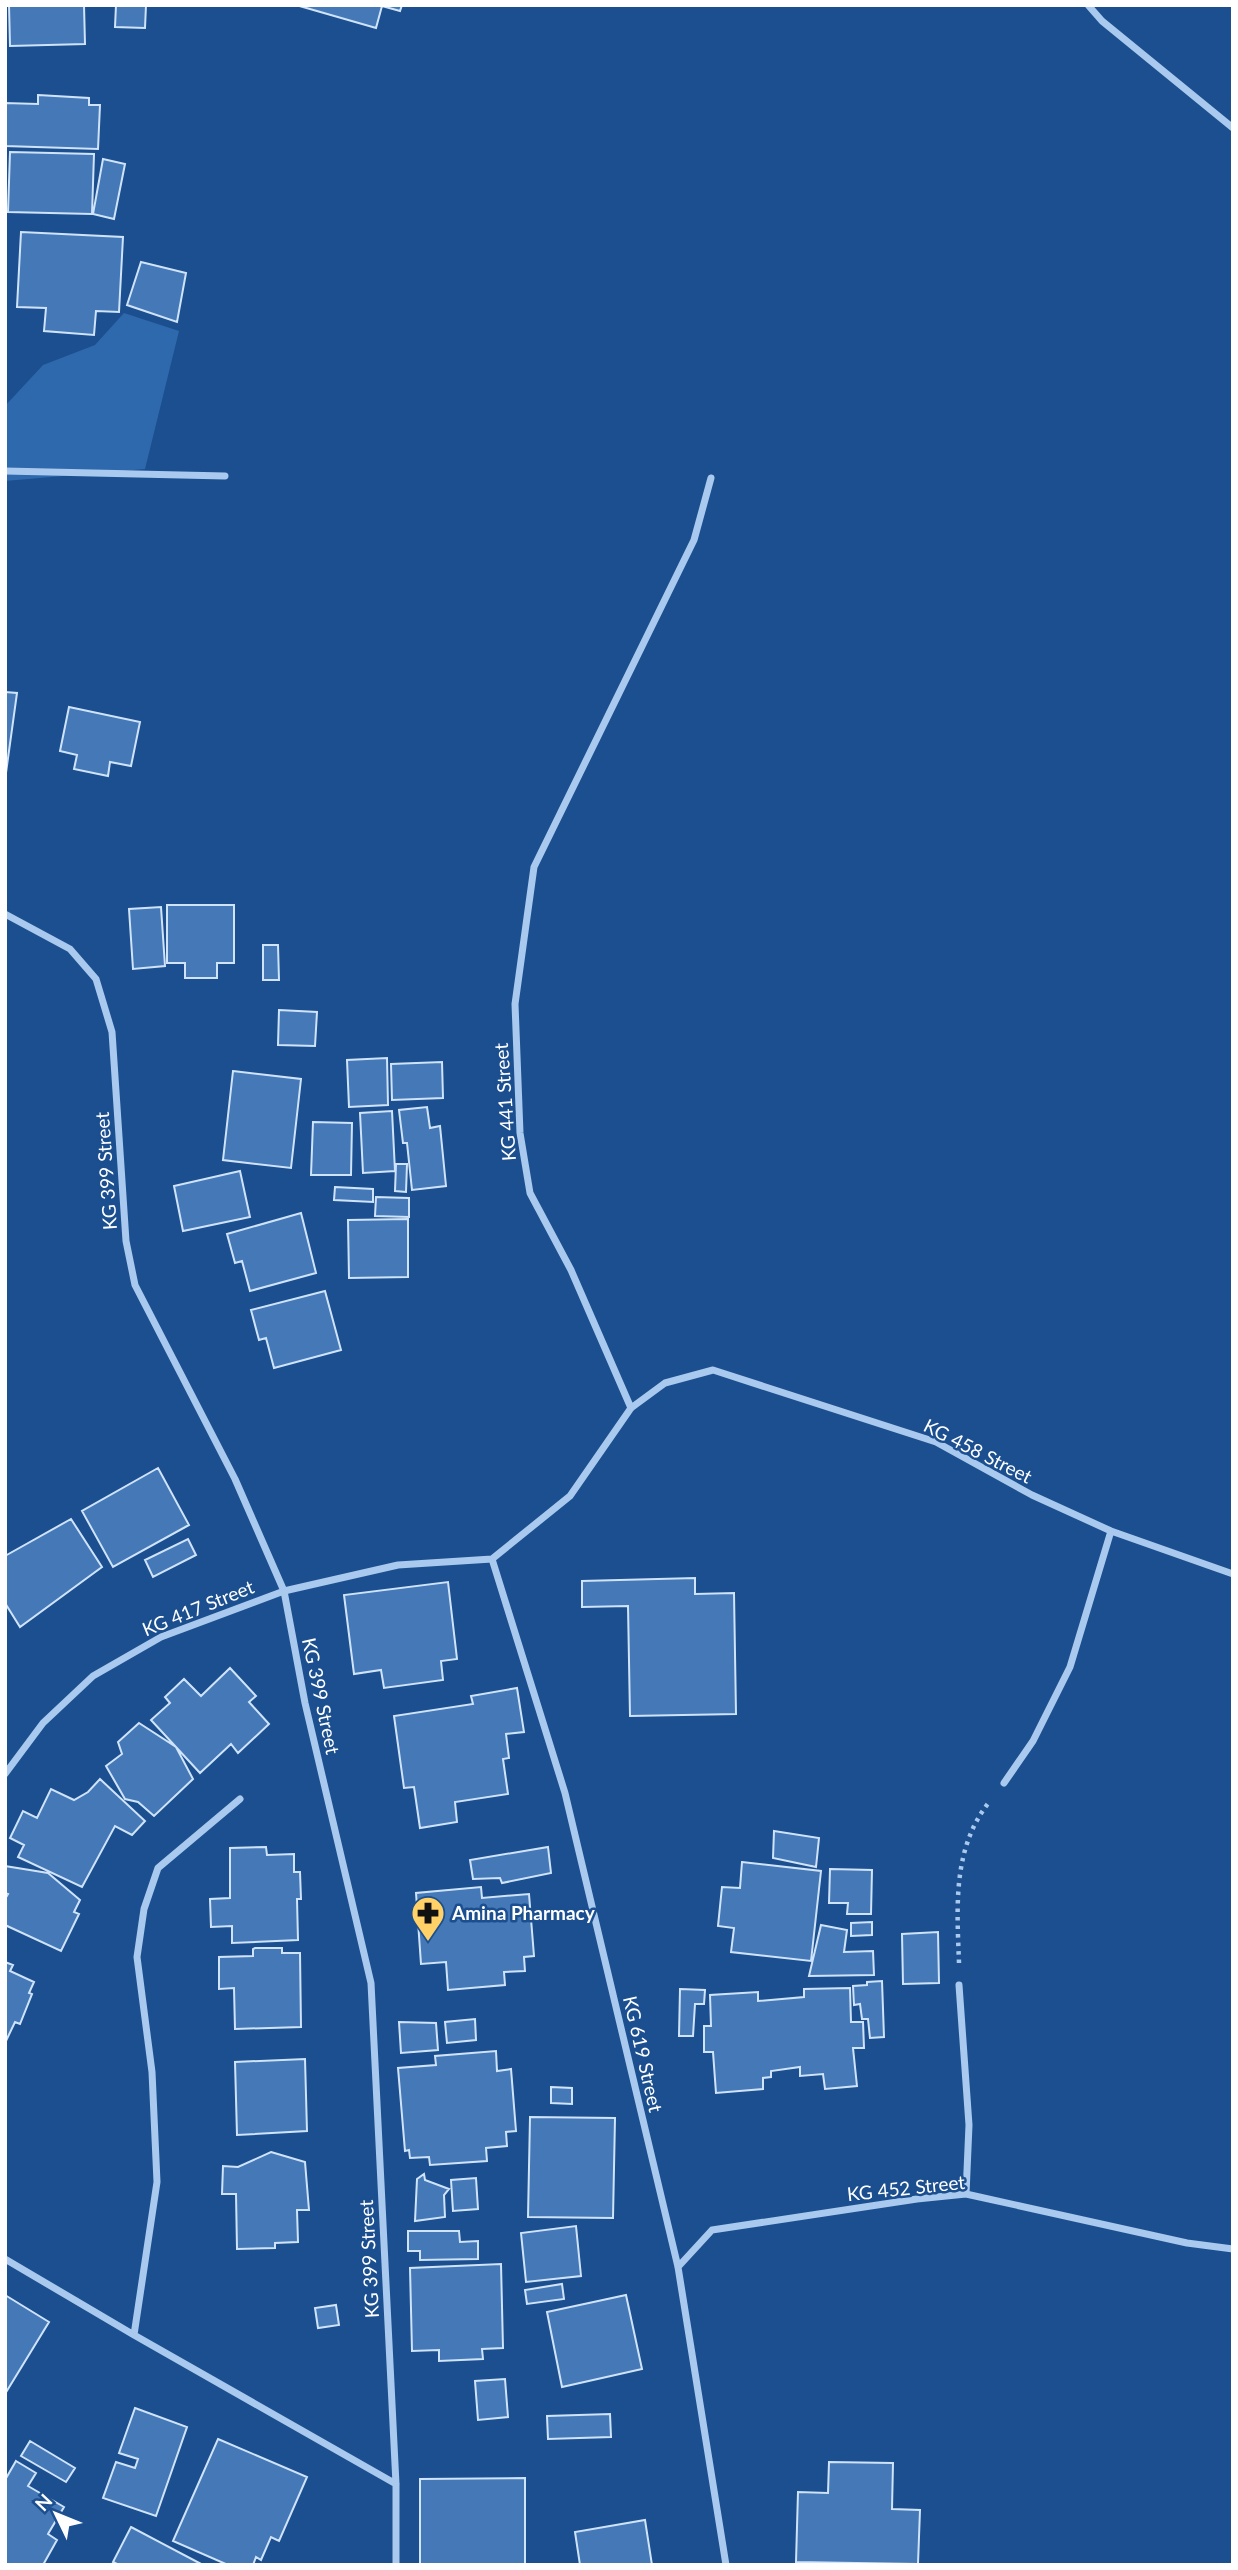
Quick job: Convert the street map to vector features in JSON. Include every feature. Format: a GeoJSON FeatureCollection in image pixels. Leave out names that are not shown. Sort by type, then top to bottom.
{"type":"FeatureCollection","features":[{"type":"Feature","properties":{"kind":"street"},"geometry":{"type":"LineString","coordinates":[[1088,5],[1102,21],[1233,128]]}},
{"type":"Feature","properties":{"kind":"street"},"geometry":{"type":"LineString","coordinates":[[5,471],[225,476]]}},
{"type":"Feature","properties":{"kind":"street","name":"KG 441 Street"},"geometry":{"type":"LineString","coordinates":[[631,1408],[571,1270],[530,1193],[520,1133],[515,1004],[534,867],[694,540],[711,478]]}},
{"type":"Feature","properties":{"kind":"street","name":"KG 399 Street"},"geometry":{"type":"LineString","coordinates":[[5,914],[70,949],[96,979],[112,1032],[126,1241],[135,1285],[235,1479],[284,1591],[305,1703],[371,1983],[396,2484],[396,2565]]}},
{"type":"Feature","properties":{"kind":"street","name":"KG 458 Street"},"geometry":{"type":"LineString","coordinates":[[631,1408],[665,1383],[713,1370],[936,1442],[1032,1495],[1111,1531],[1233,1574]]}},
{"type":"Feature","properties":{"kind":"street"},"geometry":{"type":"LineString","coordinates":[[284,1591],[398,1565],[492,1559],[570,1496],[631,1408]]}},
{"type":"Feature","properties":{"kind":"street"},"geometry":{"type":"LineString","coordinates":[[1004,1783],[1033,1741],[1070,1668],[1111,1531]]}},
{"type":"Feature","properties":{"kind":"street","name":"KG 619 Street"},"geometry":{"type":"LineString","coordinates":[[492,1559],[565,1793],[678,2267],[726,2565]]}},
{"type":"Feature","properties":{"kind":"street","name":"KG 417 Street"},"geometry":{"type":"LineString","coordinates":[[5,1774],[43,1723],[93,1676],[161,1637],[284,1591]]}},
{"type":"Feature","properties":{"kind":"street"},"geometry":{"type":"LineString","coordinates":[[134,2335],[157,2182],[152,2073],[137,1957],[144,1909],[158,1868],[240,1799]]}},
{"type":"Feature","properties":{"kind":"street"},"geometry":{"type":"LineString","coordinates":[[959,1985],[969,2125],[966,2194]]}},
{"type":"Feature","properties":{"kind":"street","name":"KG 452 Street"},"geometry":{"type":"LineString","coordinates":[[678,2267],[712,2230],[966,2194],[1187,2243],[1233,2249]]}},
{"type":"Feature","properties":{"kind":"street"},"geometry":{"type":"LineString","coordinates":[[5,2259],[396,2484]]}},
{"type":"Feature","properties":{"kind":"path"},"geometry":{"type":"LineString","coordinates":[[959,1985],[957,1890],[964,1851],[980,1812],[1004,1783]]}},
{"type":"Feature","properties":{"kind":"shaded area"},"geometry":{"type":"Polygon","coordinates":[[[124,313],[179,331],[145,469],[5,481],[5,406],[43,365],[95,345],[124,313]]]}},
{"type":"Feature","properties":{"kind":"building"},"geometry":{"type":"Polygon","coordinates":[[[9,5],[84,5],[85,44],[10,46],[9,5]]]}},
{"type":"Feature","properties":{"kind":"building"},"geometry":{"type":"Polygon","coordinates":[[[116,5],[146,5],[145,28],[115,27],[116,5]]]}},
{"type":"Feature","properties":{"kind":"building"},"geometry":{"type":"Polygon","coordinates":[[[296,5],[402,5],[400,11],[382,6],[376,28],[296,5]]]}},
{"type":"Feature","properties":{"kind":"building"},"geometry":{"type":"Polygon","coordinates":[[[38,95],[89,98],[89,105],[100,105],[98,149],[5,146],[5,103],[38,104],[38,95]]]}},
{"type":"Feature","properties":{"kind":"building"},"geometry":{"type":"Polygon","coordinates":[[[10,152],[94,154],[92,214],[8,212],[10,152]]]}},
{"type":"Feature","properties":{"kind":"building"},"geometry":{"type":"Polygon","coordinates":[[[103,159],[125,164],[114,219],[93,214],[103,159]]]}},
{"type":"Feature","properties":{"kind":"building"},"geometry":{"type":"Polygon","coordinates":[[[21,232],[123,237],[119,312],[96,311],[94,335],[44,331],[46,308],[17,307],[21,232]]]}},
{"type":"Feature","properties":{"kind":"building"},"geometry":{"type":"Polygon","coordinates":[[[141,262],[186,273],[177,322],[127,305],[141,262]]]}},
{"type":"Feature","properties":{"kind":"building"},"geometry":{"type":"Polygon","coordinates":[[[5,692],[17,693],[5,780],[5,692]]]}},
{"type":"Feature","properties":{"kind":"building"},"geometry":{"type":"Polygon","coordinates":[[[69,707],[140,722],[131,766],[110,762],[108,776],[74,769],[77,755],[60,751],[69,707]]]}},
{"type":"Feature","properties":{"kind":"building"},"geometry":{"type":"Polygon","coordinates":[[[167,905],[234,905],[234,963],[217,963],[217,978],[185,978],[185,963],[167,963],[167,905]]]}},
{"type":"Feature","properties":{"kind":"building"},"geometry":{"type":"Polygon","coordinates":[[[161,907],[165,966],[133,969],[129,909],[161,907]]]}},
{"type":"Feature","properties":{"kind":"building"},"geometry":{"type":"Polygon","coordinates":[[[263,945],[278,945],[279,980],[263,980],[263,945]]]}},
{"type":"Feature","properties":{"kind":"building"},"geometry":{"type":"Polygon","coordinates":[[[279,1010],[317,1012],[315,1046],[278,1045],[279,1010]]]}},
{"type":"Feature","properties":{"kind":"building"},"geometry":{"type":"Polygon","coordinates":[[[387,1058],[388,1105],[349,1107],[347,1060],[387,1058]]]}},
{"type":"Feature","properties":{"kind":"building"},"geometry":{"type":"Polygon","coordinates":[[[442,1062],[443,1098],[392,1100],[391,1064],[442,1062]]]}},
{"type":"Feature","properties":{"kind":"building"},"geometry":{"type":"Polygon","coordinates":[[[233,1071],[301,1079],[291,1168],[223,1160],[233,1071]]]}},
{"type":"Feature","properties":{"kind":"building"},"geometry":{"type":"Polygon","coordinates":[[[427,1107],[430,1128],[440,1126],[446,1186],[412,1190],[407,1143],[403,1143],[399,1110],[427,1107]]]}},
{"type":"Feature","properties":{"kind":"building"},"geometry":{"type":"Polygon","coordinates":[[[392,1111],[395,1171],[363,1173],[360,1113],[392,1111]]]}},
{"type":"Feature","properties":{"kind":"building"},"geometry":{"type":"Polygon","coordinates":[[[313,1122],[352,1123],[351,1175],[311,1175],[313,1122]]]}},
{"type":"Feature","properties":{"kind":"building"},"geometry":{"type":"Polygon","coordinates":[[[396,1164],[407,1164],[406,1192],[395,1191],[396,1164]]]}},
{"type":"Feature","properties":{"kind":"building"},"geometry":{"type":"Polygon","coordinates":[[[240,1171],[250,1217],[183,1231],[174,1186],[240,1171]]]}},
{"type":"Feature","properties":{"kind":"building"},"geometry":{"type":"Polygon","coordinates":[[[335,1187],[373,1189],[373,1202],[334,1200],[335,1187]]]}},
{"type":"Feature","properties":{"kind":"building"},"geometry":{"type":"Polygon","coordinates":[[[376,1197],[409,1198],[409,1217],[375,1216],[376,1197]]]}},
{"type":"Feature","properties":{"kind":"building"},"geometry":{"type":"Polygon","coordinates":[[[301,1213],[316,1273],[250,1291],[242,1261],[235,1263],[227,1234],[301,1213]]]}},
{"type":"Feature","properties":{"kind":"building"},"geometry":{"type":"Polygon","coordinates":[[[408,1219],[408,1277],[349,1278],[348,1220],[408,1219]]]}},
{"type":"Feature","properties":{"kind":"building"},"geometry":{"type":"Polygon","coordinates":[[[325,1291],[341,1350],[274,1368],[266,1338],[259,1340],[251,1310],[325,1291]]]}},
{"type":"Feature","properties":{"kind":"building"},"geometry":{"type":"Polygon","coordinates":[[[158,1468],[189,1525],[113,1567],[82,1511],[158,1468]]]}},
{"type":"Feature","properties":{"kind":"building"},"geometry":{"type":"Polygon","coordinates":[[[71,1519],[102,1567],[20,1627],[5,1603],[5,1556],[71,1519]]]}},
{"type":"Feature","properties":{"kind":"building"},"geometry":{"type":"Polygon","coordinates":[[[188,1539],[196,1555],[153,1577],[145,1560],[188,1539]]]}},
{"type":"Feature","properties":{"kind":"building"},"geometry":{"type":"Polygon","coordinates":[[[695,1578],[695,1594],[734,1593],[736,1714],[630,1716],[628,1606],[582,1607],[582,1581],[695,1578]]]}},
{"type":"Feature","properties":{"kind":"building"},"geometry":{"type":"Polygon","coordinates":[[[448,1582],[457,1659],[441,1661],[443,1680],[384,1688],[381,1670],[354,1674],[344,1595],[448,1582]]]}},
{"type":"Feature","properties":{"kind":"building"},"geometry":{"type":"Polygon","coordinates":[[[230,1668],[256,1696],[249,1702],[269,1724],[238,1753],[231,1744],[200,1773],[151,1720],[170,1703],[165,1697],[184,1679],[201,1696],[230,1668]]]}},
{"type":"Feature","properties":{"kind":"building"},"geometry":{"type":"Polygon","coordinates":[[[517,1688],[524,1732],[506,1734],[509,1758],[503,1759],[508,1794],[455,1802],[457,1822],[420,1828],[414,1787],[404,1788],[394,1716],[473,1704],[471,1696],[517,1688]]]}},
{"type":"Feature","properties":{"kind":"building"},"geometry":{"type":"Polygon","coordinates":[[[139,1723],[176,1747],[193,1779],[154,1816],[138,1802],[125,1799],[106,1766],[122,1754],[118,1742],[139,1723]]]}},
{"type":"Feature","properties":{"kind":"building"},"geometry":{"type":"Polygon","coordinates":[[[100,1779],[145,1821],[132,1835],[115,1826],[82,1887],[18,1857],[24,1845],[10,1838],[23,1811],[37,1818],[51,1789],[74,1800],[88,1792],[100,1779]]]}},
{"type":"Feature","properties":{"kind":"building"},"geometry":{"type":"Polygon","coordinates":[[[774,1831],[819,1838],[816,1867],[773,1858],[774,1831]]]}},
{"type":"Feature","properties":{"kind":"building"},"geometry":{"type":"Polygon","coordinates":[[[266,1847],[267,1855],[294,1854],[294,1872],[300,1872],[301,1899],[297,1899],[298,1940],[232,1943],[232,1926],[211,1927],[210,1899],[230,1898],[230,1848],[266,1847]]]}},
{"type":"Feature","properties":{"kind":"building"},"geometry":{"type":"Polygon","coordinates":[[[548,1847],[551,1873],[502,1883],[500,1878],[473,1879],[470,1860],[548,1847]]]}},
{"type":"Feature","properties":{"kind":"building"},"geometry":{"type":"Polygon","coordinates":[[[742,1862],[821,1871],[811,1961],[731,1952],[734,1928],[718,1926],[722,1887],[740,1888],[742,1862]]]}},
{"type":"Feature","properties":{"kind":"building"},"geometry":{"type":"Polygon","coordinates":[[[5,1866],[48,1873],[80,1900],[74,1912],[79,1914],[61,1951],[5,1925],[5,1899],[8,1894],[5,1893],[5,1866]]]}},
{"type":"Feature","properties":{"kind":"building"},"geometry":{"type":"Polygon","coordinates":[[[830,1869],[872,1870],[871,1914],[847,1914],[848,1903],[829,1903],[830,1869]]]}},
{"type":"Feature","properties":{"kind":"building"},"geometry":{"type":"Polygon","coordinates":[[[481,1887],[482,1898],[529,1894],[534,1956],[524,1957],[525,1971],[504,1972],[505,1985],[448,1990],[446,1962],[421,1964],[416,1893],[481,1887]]]}},
{"type":"Feature","properties":{"kind":"building"},"geometry":{"type":"Polygon","coordinates":[[[872,1922],[872,1935],[851,1936],[851,1923],[872,1922]]]}},
{"type":"Feature","properties":{"kind":"building"},"geometry":{"type":"Polygon","coordinates":[[[821,1925],[847,1930],[844,1952],[873,1951],[874,1975],[809,1976],[821,1925]]]}},
{"type":"Feature","properties":{"kind":"building"},"geometry":{"type":"Polygon","coordinates":[[[938,1932],[939,1983],[903,1984],[902,1934],[938,1932]]]}},
{"type":"Feature","properties":{"kind":"building"},"geometry":{"type":"Polygon","coordinates":[[[255,1948],[282,1948],[282,1953],[300,1953],[301,2027],[235,2029],[234,1988],[219,1989],[219,1957],[253,1956],[255,1948]]]}},
{"type":"Feature","properties":{"kind":"building"},"geometry":{"type":"Polygon","coordinates":[[[5,1962],[13,1965],[10,1971],[34,1982],[20,2024],[15,2022],[5,2043],[5,1962]]]}},
{"type":"Feature","properties":{"kind":"building"},"geometry":{"type":"Polygon","coordinates":[[[882,1981],[884,2037],[870,2038],[868,2019],[862,2019],[860,2004],[854,2005],[853,1986],[882,1981]]]}},
{"type":"Feature","properties":{"kind":"building"},"geometry":{"type":"Polygon","coordinates":[[[850,1988],[851,2022],[863,2022],[864,2048],[853,2048],[857,2086],[825,2089],[823,2074],[800,2076],[800,2067],[771,2071],[771,2077],[763,2078],[763,2089],[716,2093],[713,2052],[704,2052],[704,2026],[711,2026],[710,1995],[758,1992],[758,2001],[804,1997],[804,1989],[850,1988]]]}},
{"type":"Feature","properties":{"kind":"building"},"geometry":{"type":"Polygon","coordinates":[[[680,1989],[705,1990],[704,2004],[695,2004],[693,2036],[679,2036],[680,1989]]]}},
{"type":"Feature","properties":{"kind":"building"},"geometry":{"type":"Polygon","coordinates":[[[475,2019],[476,2040],[447,2043],[445,2022],[475,2019]]]}},
{"type":"Feature","properties":{"kind":"building"},"geometry":{"type":"Polygon","coordinates":[[[399,2022],[436,2023],[438,2050],[401,2053],[399,2022]]]}},
{"type":"Feature","properties":{"kind":"building"},"geometry":{"type":"Polygon","coordinates":[[[496,2051],[497,2071],[511,2069],[516,2131],[506,2132],[507,2146],[486,2148],[487,2161],[430,2165],[429,2157],[410,2158],[409,2150],[405,2151],[398,2068],[436,2065],[435,2056],[496,2051]]]}},
{"type":"Feature","properties":{"kind":"building"},"geometry":{"type":"Polygon","coordinates":[[[305,2059],[307,2131],[237,2135],[235,2062],[305,2059]]]}},
{"type":"Feature","properties":{"kind":"building"},"geometry":{"type":"Polygon","coordinates":[[[551,2087],[572,2088],[572,2104],[551,2103],[551,2087]]]}},
{"type":"Feature","properties":{"kind":"building"},"geometry":{"type":"Polygon","coordinates":[[[530,2117],[615,2118],[613,2218],[528,2217],[530,2117]]]}},
{"type":"Feature","properties":{"kind":"building"},"geometry":{"type":"Polygon","coordinates":[[[271,2152],[305,2162],[309,2210],[297,2210],[298,2242],[275,2243],[275,2248],[237,2249],[236,2194],[222,2194],[223,2166],[238,2167],[271,2152]]]}},
{"type":"Feature","properties":{"kind":"building"},"geometry":{"type":"Polygon","coordinates":[[[424,2174],[425,2180],[449,2189],[444,2195],[445,2217],[415,2221],[417,2179],[424,2174]]]}},
{"type":"Feature","properties":{"kind":"building"},"geometry":{"type":"Polygon","coordinates":[[[476,2178],[478,2209],[453,2211],[451,2180],[476,2178]]]}},
{"type":"Feature","properties":{"kind":"building"},"geometry":{"type":"Polygon","coordinates":[[[576,2226],[581,2276],[526,2282],[521,2233],[576,2226]]]}},
{"type":"Feature","properties":{"kind":"building"},"geometry":{"type":"Polygon","coordinates":[[[408,2231],[459,2231],[460,2242],[478,2241],[478,2259],[420,2260],[420,2251],[408,2251],[408,2231]]]}},
{"type":"Feature","properties":{"kind":"building"},"geometry":{"type":"Polygon","coordinates":[[[501,2264],[503,2348],[482,2349],[483,2359],[439,2361],[439,2350],[412,2351],[410,2268],[501,2264]]]}},
{"type":"Feature","properties":{"kind":"building"},"geometry":{"type":"Polygon","coordinates":[[[562,2284],[564,2299],[527,2304],[525,2290],[562,2284]]]}},
{"type":"Feature","properties":{"kind":"building"},"geometry":{"type":"Polygon","coordinates":[[[5,2295],[49,2322],[5,2394],[5,2295]]]}},
{"type":"Feature","properties":{"kind":"building"},"geometry":{"type":"Polygon","coordinates":[[[626,2295],[642,2369],[562,2387],[547,2312],[626,2295]]]}},
{"type":"Feature","properties":{"kind":"building"},"geometry":{"type":"Polygon","coordinates":[[[336,2305],[339,2325],[318,2328],[315,2308],[336,2305]]]}},
{"type":"Feature","properties":{"kind":"building"},"geometry":{"type":"Polygon","coordinates":[[[505,2379],[508,2417],[478,2420],[475,2381],[505,2379]]]}},
{"type":"Feature","properties":{"kind":"building"},"geometry":{"type":"Polygon","coordinates":[[[135,2408],[187,2427],[156,2516],[103,2498],[116,2462],[135,2468],[138,2459],[119,2453],[135,2408]]]}},
{"type":"Feature","properties":{"kind":"building"},"geometry":{"type":"Polygon","coordinates":[[[610,2414],[611,2437],[548,2439],[547,2416],[610,2414]]]}},
{"type":"Feature","properties":{"kind":"building"},"geometry":{"type":"Polygon","coordinates":[[[218,2439],[307,2477],[279,2541],[271,2537],[261,2560],[256,2557],[253,2565],[228,2565],[173,2541],[218,2439]]]}},
{"type":"Feature","properties":{"kind":"building"},"geometry":{"type":"Polygon","coordinates":[[[30,2441],[75,2468],[66,2482],[21,2456],[30,2441]]]}},
{"type":"Feature","properties":{"kind":"building"},"geometry":{"type":"Polygon","coordinates":[[[16,2461],[36,2473],[28,2486],[64,2507],[48,2534],[57,2540],[43,2565],[5,2565],[5,2480],[16,2461]]]}},
{"type":"Feature","properties":{"kind":"building"},"geometry":{"type":"Polygon","coordinates":[[[829,2462],[893,2463],[892,2509],[920,2510],[918,2564],[796,2562],[798,2492],[828,2493],[829,2462]]]}},
{"type":"Feature","properties":{"kind":"building"},"geometry":{"type":"Polygon","coordinates":[[[525,2478],[525,2565],[420,2565],[420,2479],[525,2478]]]}},
{"type":"Feature","properties":{"kind":"building"},"geometry":{"type":"Polygon","coordinates":[[[645,2520],[652,2565],[580,2565],[575,2532],[645,2520]]]}},
{"type":"Feature","properties":{"kind":"building"},"geometry":{"type":"Polygon","coordinates":[[[131,2527],[203,2565],[119,2565],[113,2562],[131,2527]]]}},
{"type":"Feature","properties":{"kind":"place","name":"Amina Pharmacy"},"geometry":{"type":"Point","coordinates":[428,1943]}}]}
